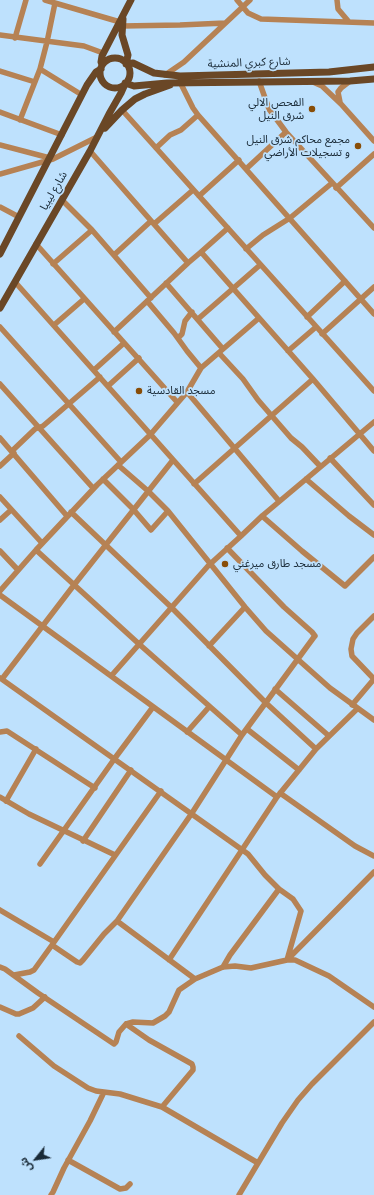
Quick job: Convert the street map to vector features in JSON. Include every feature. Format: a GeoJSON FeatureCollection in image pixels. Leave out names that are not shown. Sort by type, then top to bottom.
{"type":"FeatureCollection","features":[{"type":"Feature","properties":{"kind":"main road"},"geometry":{"type":"LineString","coordinates":[[102,67],[101,59],[103,53],[122,21],[131,0]]}},
{"type":"Feature","properties":{"kind":"main road"},"geometry":{"type":"LineString","coordinates":[[122,21],[122,38],[128,55],[127,64]]}},
{"type":"Feature","properties":{"kind":"main road"},"geometry":{"type":"LineString","coordinates":[[114,58],[123,60],[127,64],[130,72],[128,80],[125,84],[117,87],[109,86],[103,81],[100,73],[105,62],[114,58]]}},
{"type":"Feature","properties":{"kind":"main road","name":"شارع كبري المنشية"},"geometry":{"type":"LineString","coordinates":[[127,64],[132,63],[150,72],[180,76],[329,72],[374,67]]}},
{"type":"Feature","properties":{"kind":"main road","name":"شارع ليبيا"},"geometry":{"type":"LineString","coordinates":[[0,254],[82,95],[94,74],[102,67]]}},
{"type":"Feature","properties":{"kind":"main road","name":"شارع كبري المنشية"},"geometry":{"type":"LineString","coordinates":[[125,84],[134,86],[155,84],[350,81],[374,79]]}},
{"type":"Feature","properties":{"kind":"main road","name":"شارع ليبيا"},"geometry":{"type":"LineString","coordinates":[[0,308],[90,151],[125,84]]}},
{"type":"Feature","properties":{"kind":"main road"},"geometry":{"type":"LineString","coordinates":[[98,136],[122,110],[140,96],[177,84]]}},
{"type":"Feature","properties":{"kind":"street"},"geometry":{"type":"LineString","coordinates":[[14,38],[26,0]]}},
{"type":"Feature","properties":{"kind":"street"},"geometry":{"type":"LineString","coordinates":[[45,0],[122,21],[180,26],[225,23]]}},
{"type":"Feature","properties":{"kind":"street"},"geometry":{"type":"LineString","coordinates":[[237,0],[248,13],[261,19],[374,23]]}},
{"type":"Feature","properties":{"kind":"street"},"geometry":{"type":"LineString","coordinates":[[165,75],[184,62],[250,0]]}},
{"type":"Feature","properties":{"kind":"street"},"geometry":{"type":"LineString","coordinates":[[337,0],[338,9],[349,22]]}},
{"type":"Feature","properties":{"kind":"street"},"geometry":{"type":"LineString","coordinates":[[20,120],[40,69],[55,3]]}},
{"type":"Feature","properties":{"kind":"street"},"geometry":{"type":"LineString","coordinates":[[0,35],[84,46],[103,53]]}},
{"type":"Feature","properties":{"kind":"street"},"geometry":{"type":"LineString","coordinates":[[40,69],[82,95]]}},
{"type":"Feature","properties":{"kind":"street"},"geometry":{"type":"LineString","coordinates":[[0,71],[35,82]]}},
{"type":"Feature","properties":{"kind":"street"},"geometry":{"type":"LineString","coordinates":[[312,81],[322,86],[341,104],[374,141]]}},
{"type":"Feature","properties":{"kind":"street"},"geometry":{"type":"LineString","coordinates":[[341,104],[338,92],[350,81]]}},
{"type":"Feature","properties":{"kind":"street"},"geometry":{"type":"LineString","coordinates":[[259,82],[269,109],[286,132],[374,228]]}},
{"type":"Feature","properties":{"kind":"street"},"geometry":{"type":"LineString","coordinates":[[177,84],[198,115],[374,314]]}},
{"type":"Feature","properties":{"kind":"street"},"geometry":{"type":"LineString","coordinates":[[122,110],[374,391]]}},
{"type":"Feature","properties":{"kind":"street"},"geometry":{"type":"LineString","coordinates":[[0,112],[62,135]]}},
{"type":"Feature","properties":{"kind":"street"},"geometry":{"type":"LineString","coordinates":[[156,148],[170,135],[183,128],[198,115]]}},
{"type":"Feature","properties":{"kind":"street"},"geometry":{"type":"LineString","coordinates":[[246,169],[286,132]]}},
{"type":"Feature","properties":{"kind":"street"},"geometry":{"type":"LineString","coordinates":[[0,174],[49,159],[98,136]]}},
{"type":"Feature","properties":{"kind":"street"},"geometry":{"type":"LineString","coordinates":[[0,145],[49,159]]}},
{"type":"Feature","properties":{"kind":"street"},"geometry":{"type":"LineString","coordinates":[[90,151],[188,263]]}},
{"type":"Feature","properties":{"kind":"street"},"geometry":{"type":"LineString","coordinates":[[336,188],[374,154]]}},
{"type":"Feature","properties":{"kind":"street"},"geometry":{"type":"LineString","coordinates":[[198,196],[239,160]]}},
{"type":"Feature","properties":{"kind":"street"},"geometry":{"type":"LineString","coordinates":[[246,248],[290,218],[332,183]]}},
{"type":"Feature","properties":{"kind":"street"},"geometry":{"type":"LineString","coordinates":[[114,254],[193,190]]}},
{"type":"Feature","properties":{"kind":"street"},"geometry":{"type":"LineString","coordinates":[[62,200],[114,254],[201,368]]}},
{"type":"Feature","properties":{"kind":"street"},"geometry":{"type":"LineString","coordinates":[[0,207],[19,217]]}},
{"type":"Feature","properties":{"kind":"street"},"geometry":{"type":"LineString","coordinates":[[114,332],[228,228]]}},
{"type":"Feature","properties":{"kind":"street"},"geometry":{"type":"LineString","coordinates":[[53,264],[92,230]]}},
{"type":"Feature","properties":{"kind":"street"},"geometry":{"type":"LineString","coordinates":[[36,244],[177,402]]}},
{"type":"Feature","properties":{"kind":"street"},"geometry":{"type":"LineString","coordinates":[[201,252],[374,450]]}},
{"type":"Feature","properties":{"kind":"street"},"geometry":{"type":"LineString","coordinates":[[198,319],[260,265]]}},
{"type":"Feature","properties":{"kind":"street"},"geometry":{"type":"LineString","coordinates":[[307,317],[345,281]]}},
{"type":"Feature","properties":{"kind":"street"},"geometry":{"type":"LineString","coordinates":[[15,282],[241,536]]}},
{"type":"Feature","properties":{"kind":"street"},"geometry":{"type":"LineString","coordinates":[[166,283],[198,319],[271,416],[320,466]]}},
{"type":"Feature","properties":{"kind":"street"},"geometry":{"type":"LineString","coordinates":[[322,334],[374,287]]}},
{"type":"Feature","properties":{"kind":"street"},"geometry":{"type":"LineString","coordinates":[[54,325],[84,299]]}},
{"type":"Feature","properties":{"kind":"street"},"geometry":{"type":"LineString","coordinates":[[178,338],[182,334],[185,321],[192,312]]}},
{"type":"Feature","properties":{"kind":"street"},"geometry":{"type":"LineString","coordinates":[[0,591],[93,488],[150,435],[187,392],[201,368],[259,318]]}},
{"type":"Feature","properties":{"kind":"street"},"geometry":{"type":"LineString","coordinates":[[0,327],[69,404],[119,463],[168,511],[211,563],[245,608],[266,631],[297,660],[355,707],[374,720]]}},
{"type":"Feature","properties":{"kind":"street"},"geometry":{"type":"LineString","coordinates":[[288,351],[316,327]]}},
{"type":"Feature","properties":{"kind":"street"},"geometry":{"type":"LineString","coordinates":[[94,370],[124,343]]}},
{"type":"Feature","properties":{"kind":"street"},"geometry":{"type":"LineString","coordinates":[[108,386],[139,358]]}},
{"type":"Feature","properties":{"kind":"street"},"geometry":{"type":"LineString","coordinates":[[0,466],[35,429],[43,426],[100,377]]}},
{"type":"Feature","properties":{"kind":"street"},"geometry":{"type":"LineString","coordinates":[[194,484],[313,379]]}},
{"type":"Feature","properties":{"kind":"street"},"geometry":{"type":"LineString","coordinates":[[0,384],[93,488]]}},
{"type":"Feature","properties":{"kind":"street"},"geometry":{"type":"LineString","coordinates":[[187,392],[279,501]]}},
{"type":"Feature","properties":{"kind":"street"},"geometry":{"type":"LineString","coordinates":[[112,676],[211,563],[279,501],[374,422]]}},
{"type":"Feature","properties":{"kind":"street"},"geometry":{"type":"LineString","coordinates":[[0,438],[69,514],[106,545],[171,607],[266,704],[316,749]]}},
{"type":"Feature","properties":{"kind":"street"},"geometry":{"type":"LineString","coordinates":[[330,458],[374,505]]}},
{"type":"Feature","properties":{"kind":"street"},"geometry":{"type":"LineString","coordinates":[[173,460],[1,678],[243,849],[253,859],[264,875],[278,889],[293,899],[301,911],[287,960]]}},
{"type":"Feature","properties":{"kind":"street"},"geometry":{"type":"LineString","coordinates":[[103,479],[151,530],[168,511]]}},
{"type":"Feature","properties":{"kind":"street"},"geometry":{"type":"LineString","coordinates":[[306,479],[349,516],[374,535]]}},
{"type":"Feature","properties":{"kind":"street"},"geometry":{"type":"LineString","coordinates":[[0,497],[42,543]]}},
{"type":"Feature","properties":{"kind":"street"},"geometry":{"type":"LineString","coordinates":[[0,520],[11,510]]}},
{"type":"Feature","properties":{"kind":"street"},"geometry":{"type":"LineString","coordinates":[[262,516],[343,585],[347,585],[373,559]]}},
{"type":"Feature","properties":{"kind":"street"},"geometry":{"type":"LineString","coordinates":[[0,910],[25,924],[80,963],[117,920],[192,813],[242,735],[313,640],[315,636],[314,634],[284,607],[227,548]]}},
{"type":"Feature","properties":{"kind":"street"},"geometry":{"type":"LineString","coordinates":[[36,550],[242,735]]}},
{"type":"Feature","properties":{"kind":"street"},"geometry":{"type":"LineString","coordinates":[[0,552],[18,570]]}},
{"type":"Feature","properties":{"kind":"street"},"geometry":{"type":"LineString","coordinates":[[0,595],[226,760],[355,846],[374,856]]}},
{"type":"Feature","properties":{"kind":"street"},"geometry":{"type":"LineString","coordinates":[[209,646],[245,608]]}},
{"type":"Feature","properties":{"kind":"street"},"geometry":{"type":"LineString","coordinates":[[169,960],[278,795],[316,749],[355,707],[374,679],[352,656],[351,649],[353,639],[357,633],[374,616]]}},
{"type":"Feature","properties":{"kind":"street"},"geometry":{"type":"LineString","coordinates":[[275,689],[329,736]]}},
{"type":"Feature","properties":{"kind":"street"},"geometry":{"type":"LineString","coordinates":[[40,864],[115,758],[154,707]]}},
{"type":"Feature","properties":{"kind":"street"},"geometry":{"type":"LineString","coordinates":[[188,732],[210,707]]}},
{"type":"Feature","properties":{"kind":"street"},"geometry":{"type":"LineString","coordinates":[[247,729],[299,770]]}},
{"type":"Feature","properties":{"kind":"street"},"geometry":{"type":"LineString","coordinates":[[0,732],[7,732],[95,788]]}},
{"type":"Feature","properties":{"kind":"street"},"geometry":{"type":"LineString","coordinates":[[6,801],[36,750]]}},
{"type":"Feature","properties":{"kind":"street"},"geometry":{"type":"LineString","coordinates":[[83,841],[131,770]]}},
{"type":"Feature","properties":{"kind":"street"},"geometry":{"type":"LineString","coordinates":[[14,975],[30,972],[38,965],[161,791]]}},
{"type":"Feature","properties":{"kind":"street"},"geometry":{"type":"LineString","coordinates":[[0,797],[64,832],[115,856]]}},
{"type":"Feature","properties":{"kind":"street"},"geometry":{"type":"LineString","coordinates":[[287,960],[374,872]]}},
{"type":"Feature","properties":{"kind":"street"},"geometry":{"type":"LineString","coordinates":[[223,967],[278,889]]}},
{"type":"Feature","properties":{"kind":"street"},"geometry":{"type":"LineString","coordinates":[[117,920],[196,979]]}},
{"type":"Feature","properties":{"kind":"street"},"geometry":{"type":"LineString","coordinates":[[0,967],[14,975],[111,1043],[116,1042],[119,1032],[126,1024],[133,1022],[153,1023],[160,1020],[169,1012],[179,990],[196,979],[223,967],[235,966],[251,968],[287,960],[296,960],[329,976],[374,1007]]}},
{"type":"Feature","properties":{"kind":"street"},"geometry":{"type":"LineString","coordinates":[[0,1007],[19,1014],[33,1008],[45,998]]}},
{"type":"Feature","properties":{"kind":"street"},"geometry":{"type":"LineString","coordinates":[[239,1195],[282,1123],[298,1100],[374,1022]]}},
{"type":"Feature","properties":{"kind":"street"},"geometry":{"type":"LineString","coordinates":[[126,1024],[149,1040],[192,1064],[193,1070],[162,1107]]}},
{"type":"Feature","properties":{"kind":"street"},"geometry":{"type":"LineString","coordinates":[[19,1036],[54,1066],[92,1090],[120,1094],[162,1107],[258,1163]]}},
{"type":"Feature","properties":{"kind":"street"},"geometry":{"type":"LineString","coordinates":[[55,1194],[58,1180],[104,1092]]}},
{"type":"Feature","properties":{"kind":"street"},"geometry":{"type":"LineString","coordinates":[[68,1160],[120,1189],[126,1188],[130,1184]]}},
{"type":"Feature","properties":{"kind":"place","name":"الفحص الالي شرق النيل"},"geometry":{"type":"Point","coordinates":[312,109]}},
{"type":"Feature","properties":{"kind":"place","name":"مجمع محاكم شرق النيل و تسجيلات الأراضي"},"geometry":{"type":"Point","coordinates":[358,146]}},
{"type":"Feature","properties":{"kind":"place","name":"مسجد القادسية"},"geometry":{"type":"Point","coordinates":[139,391]}},
{"type":"Feature","properties":{"kind":"place","name":"مسجد طارق ميرغني"},"geometry":{"type":"Point","coordinates":[225,564]}}]}
